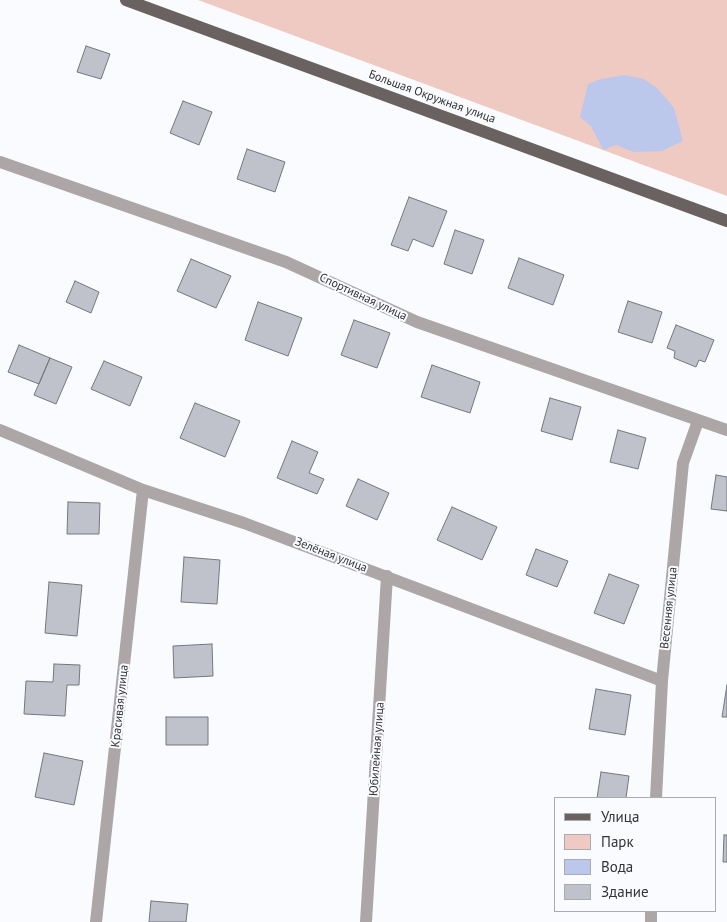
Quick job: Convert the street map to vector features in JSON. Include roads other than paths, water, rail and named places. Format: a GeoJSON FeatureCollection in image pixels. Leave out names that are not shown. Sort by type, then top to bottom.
{"type":"FeatureCollection","features":[{"type":"Feature","properties":{"kind":"main road","name":"Большая Окружная улица"},"geometry":{"type":"LineString","coordinates":[[126,0],[727,221]]}},
{"type":"Feature","properties":{"kind":"street","name":"Спортивная улица"},"geometry":{"type":"LineString","coordinates":[[0,162],[286,262],[417,322],[727,430]]}},
{"type":"Feature","properties":{"kind":"street","name":"Весенняя улица"},"geometry":{"type":"LineString","coordinates":[[656,797],[662,681],[683,463],[698,421]]}},
{"type":"Feature","properties":{"kind":"street","name":"Зелёная улица"},"geometry":{"type":"LineString","coordinates":[[0,430],[143,490],[244,523],[662,681]]}},
{"type":"Feature","properties":{"kind":"street","name":"Красивая улица"},"geometry":{"type":"LineString","coordinates":[[96,922],[143,490]]}},
{"type":"Feature","properties":{"kind":"street","name":"Юбилейная улица"},"geometry":{"type":"LineString","coordinates":[[366,922],[388,576]]}},
{"type":"Feature","properties":{"kind":"water"},"geometry":{"type":"Polygon","coordinates":[[[624,75],[644,79],[658,89],[674,108],[683,141],[662,151],[634,152],[616,145],[603,150],[591,126],[580,117],[588,84],[601,79],[624,75]]]}}]}
